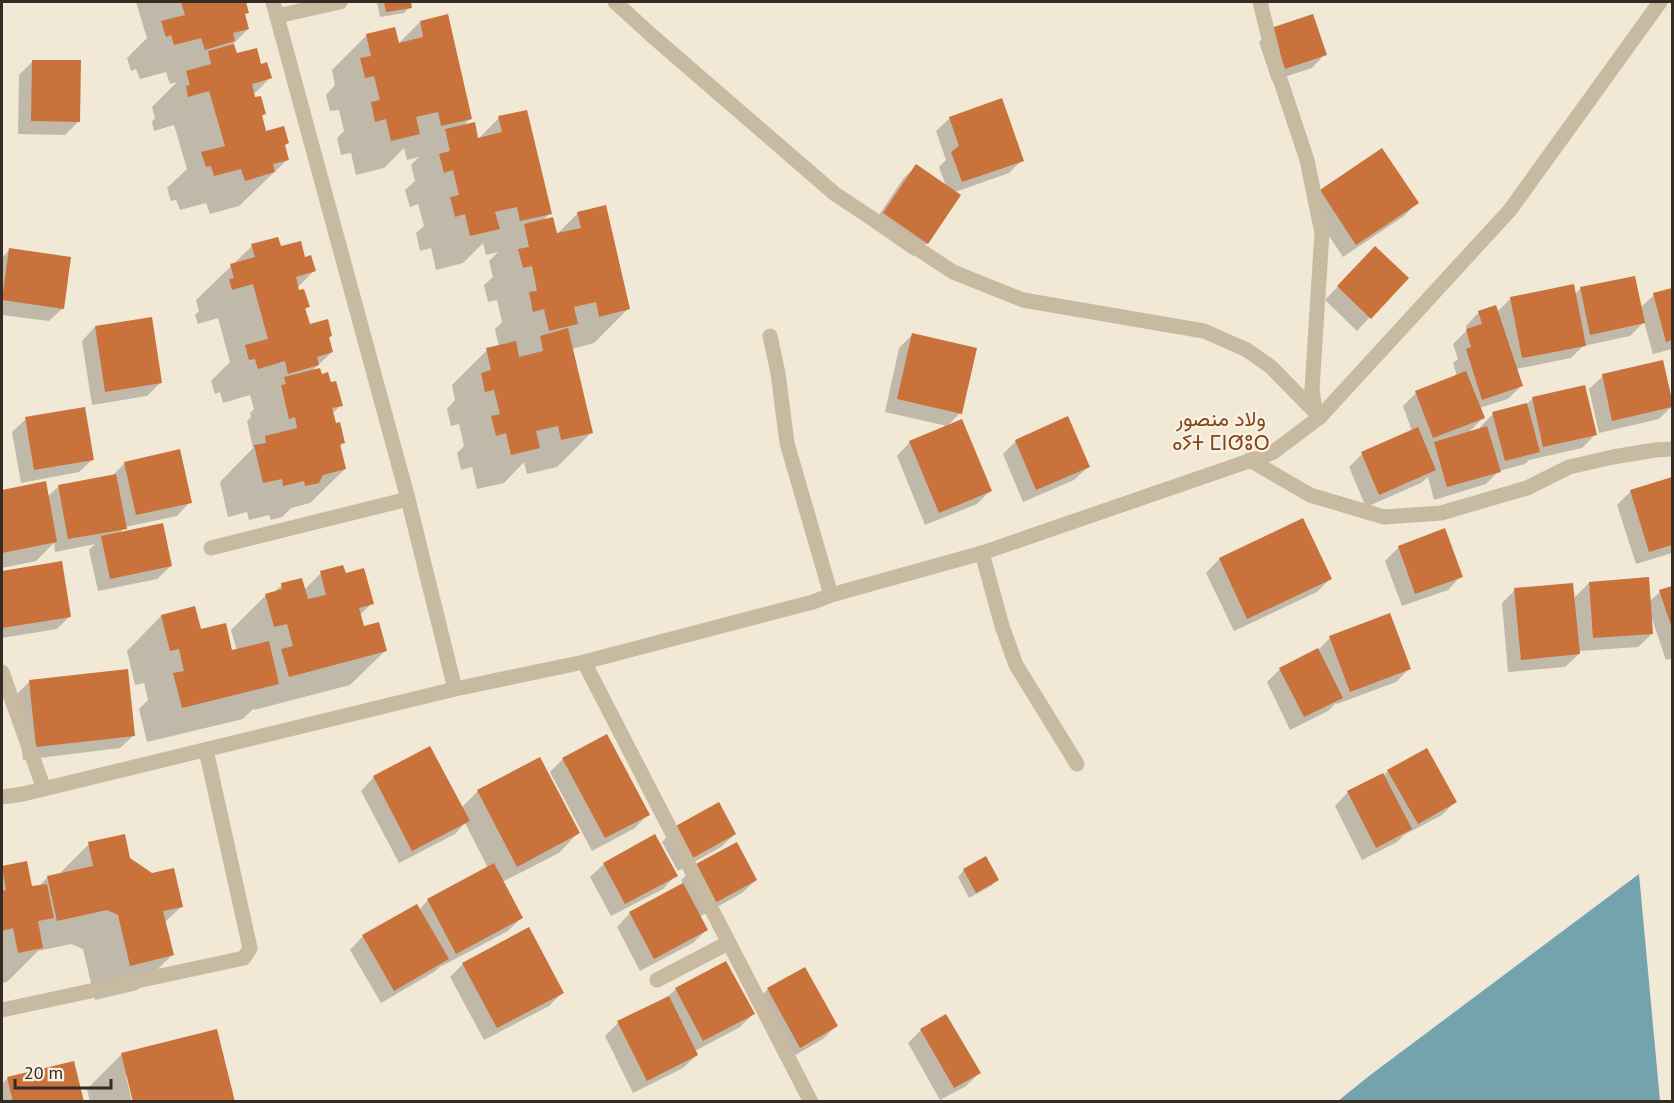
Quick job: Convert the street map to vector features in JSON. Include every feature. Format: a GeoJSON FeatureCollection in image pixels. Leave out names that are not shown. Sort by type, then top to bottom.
{"type":"FeatureCollection","features":[{"type":"Feature","properties":{"kind":"street"},"geometry":{"type":"LineString","coordinates":[[340,2],[275,9],[408,499],[455,689]]}},
{"type":"Feature","properties":{"kind":"street"},"geometry":{"type":"LineString","coordinates":[[615,2],[835,194],[952,272],[1023,300],[1204,331],[1247,350],[1271,367],[1318,414]]}},
{"type":"Feature","properties":{"kind":"street"},"geometry":{"type":"LineString","coordinates":[[1260,2],[1276,67],[1307,160],[1322,233],[1312,389],[1318,414]]}},
{"type":"Feature","properties":{"kind":"street"},"geometry":{"type":"LineString","coordinates":[[2,797],[44,789],[455,689],[584,662],[801,605],[982,553],[1272,453],[1318,414],[1510,210],[1660,2]]}},
{"type":"Feature","properties":{"kind":"street"},"geometry":{"type":"LineString","coordinates":[[770,336],[788,443],[831,595]]}},
{"type":"Feature","properties":{"kind":"street"},"geometry":{"type":"LineString","coordinates":[[1250,460],[1310,495],[1384,517],[1441,513],[1527,488],[1569,467],[1613,457],[1672,449]]}},
{"type":"Feature","properties":{"kind":"street"},"geometry":{"type":"LineString","coordinates":[[210,548],[408,499]]}},
{"type":"Feature","properties":{"kind":"street"},"geometry":{"type":"LineString","coordinates":[[982,553],[1002,626],[1016,665],[1077,764]]}},
{"type":"Feature","properties":{"kind":"street"},"geometry":{"type":"LineString","coordinates":[[584,662],[811,1101]]}},
{"type":"Feature","properties":{"kind":"street"},"geometry":{"type":"LineString","coordinates":[[2,672],[44,789]]}},
{"type":"Feature","properties":{"kind":"street"},"geometry":{"type":"LineString","coordinates":[[2,1010],[244,958],[250,948],[206,750]]}},
{"type":"Feature","properties":{"kind":"street"},"geometry":{"type":"LineString","coordinates":[[657,980],[728,943]]}},
{"type":"Feature","properties":{"kind":"water"},"geometry":{"type":"Polygon","coordinates":[[[1639,874],[1660,1101],[1338,1101],[1369,1076],[1639,874]]]}},
{"type":"Feature","properties":{"kind":"building"},"geometry":{"type":"Polygon","coordinates":[[[181,2],[246,2],[249,13],[245,14],[249,29],[233,33],[235,41],[205,50],[201,38],[174,45],[171,35],[166,37],[161,21],[185,15],[181,2]]]}},
{"type":"Feature","properties":{"kind":"building"},"geometry":{"type":"Polygon","coordinates":[[[384,2],[411,2],[412,8],[386,12],[384,2]]]}},
{"type":"Feature","properties":{"kind":"building"},"geometry":{"type":"Polygon","coordinates":[[[448,14],[472,119],[441,126],[438,112],[416,117],[420,134],[391,141],[386,119],[375,122],[371,102],[380,100],[374,76],[365,78],[360,58],[371,56],[366,34],[395,27],[399,43],[423,37],[420,21],[448,14]]]}},
{"type":"Feature","properties":{"kind":"building"},"geometry":{"type":"Polygon","coordinates":[[[1313,14],[1327,55],[1285,69],[1271,28],[1313,14]]]}},
{"type":"Feature","properties":{"kind":"building"},"geometry":{"type":"Polygon","coordinates":[[[234,44],[237,53],[257,48],[261,64],[267,62],[272,78],[252,84],[255,97],[261,96],[266,114],[262,115],[266,131],[284,126],[289,143],[285,145],[289,160],[273,164],[275,172],[245,181],[241,169],[214,176],[211,166],[206,167],[201,152],[225,146],[209,91],[188,97],[186,86],[190,85],[186,71],[211,64],[208,51],[234,44]]]}},
{"type":"Feature","properties":{"kind":"building"},"geometry":{"type":"Polygon","coordinates":[[[32,60],[81,60],[80,122],[31,121],[32,60]]]}},
{"type":"Feature","properties":{"kind":"building"},"geometry":{"type":"Polygon","coordinates":[[[1002,98],[1024,161],[962,182],[951,152],[959,146],[949,117],[1002,98]]]}},
{"type":"Feature","properties":{"kind":"building"},"geometry":{"type":"Polygon","coordinates":[[[527,110],[552,214],[520,221],[517,207],[495,212],[500,229],[470,236],[465,214],[455,217],[450,197],[459,195],[453,170],[444,173],[439,154],[450,151],[445,129],[475,122],[478,138],[502,132],[498,116],[527,110]]]}},
{"type":"Feature","properties":{"kind":"building"},"geometry":{"type":"Polygon","coordinates":[[[1382,148],[1419,203],[1356,245],[1320,190],[1382,148]]]}},
{"type":"Feature","properties":{"kind":"building"},"geometry":{"type":"Polygon","coordinates":[[[916,164],[961,195],[928,244],[883,213],[916,164]]]}},
{"type":"Feature","properties":{"kind":"building"},"geometry":{"type":"Polygon","coordinates":[[[606,205],[630,309],[599,317],[596,302],[574,307],[578,324],[549,331],[544,309],[533,312],[529,292],[537,291],[532,266],[523,268],[518,249],[529,247],[524,224],[553,217],[557,233],[581,228],[577,212],[606,205]]]}},
{"type":"Feature","properties":{"kind":"building"},"geometry":{"type":"Polygon","coordinates":[[[278,237],[281,246],[301,241],[305,257],[311,255],[316,271],[296,277],[299,290],[304,289],[310,307],[305,308],[310,324],[328,319],[332,336],[329,337],[333,352],[317,357],[319,365],[288,374],[285,361],[258,369],[255,359],[249,360],[245,345],[268,339],[253,284],[232,290],[229,279],[234,278],[230,264],[255,257],[251,244],[278,237]]]}},
{"type":"Feature","properties":{"kind":"building"},"geometry":{"type":"Polygon","coordinates":[[[1375,246],[1409,278],[1371,319],[1337,286],[1375,246]]]}},
{"type":"Feature","properties":{"kind":"building"},"geometry":{"type":"Polygon","coordinates":[[[9,248],[71,257],[64,309],[2,300],[9,248]]]}},
{"type":"Feature","properties":{"kind":"building"},"geometry":{"type":"Polygon","coordinates":[[[1635,276],[1645,323],[1590,335],[1580,287],[1635,276]]]}},
{"type":"Feature","properties":{"kind":"building"},"geometry":{"type":"Polygon","coordinates":[[[1574,284],[1586,346],[1522,358],[1510,297],[1574,284]]]}},
{"type":"Feature","properties":{"kind":"building"},"geometry":{"type":"Polygon","coordinates":[[[1672,288],[1672,340],[1666,342],[1653,293],[1672,288]]]}},
{"type":"Feature","properties":{"kind":"building"},"geometry":{"type":"Polygon","coordinates":[[[1496,305],[1523,386],[1482,400],[1466,349],[1471,347],[1466,329],[1482,324],[1478,311],[1496,305]]]}},
{"type":"Feature","properties":{"kind":"building"},"geometry":{"type":"Polygon","coordinates":[[[152,317],[162,383],[105,392],[95,326],[152,317]]]}},
{"type":"Feature","properties":{"kind":"building"},"geometry":{"type":"Polygon","coordinates":[[[568,328],[593,433],[561,440],[558,426],[536,431],[540,448],[511,455],[506,433],[496,436],[491,416],[500,414],[494,390],[485,392],[481,373],[491,370],[486,348],[516,341],[519,357],[543,351],[540,336],[568,328]]]}},
{"type":"Feature","properties":{"kind":"building"},"geometry":{"type":"Polygon","coordinates":[[[912,333],[977,348],[962,414],[897,399],[912,333]]]}},
{"type":"Feature","properties":{"kind":"building"},"geometry":{"type":"Polygon","coordinates":[[[1663,360],[1672,407],[1612,421],[1602,374],[1663,360]]]}},
{"type":"Feature","properties":{"kind":"building"},"geometry":{"type":"Polygon","coordinates":[[[320,368],[322,374],[328,372],[331,382],[336,381],[343,406],[332,408],[336,423],[340,422],[345,443],[340,444],[346,469],[323,475],[319,483],[305,486],[304,481],[283,486],[282,479],[263,483],[254,445],[266,443],[265,436],[297,428],[295,417],[289,419],[281,385],[286,384],[284,377],[320,368]]]}},
{"type":"Feature","properties":{"kind":"building"},"geometry":{"type":"Polygon","coordinates":[[[1466,371],[1485,418],[1433,438],[1415,391],[1466,371]]]}},
{"type":"Feature","properties":{"kind":"building"},"geometry":{"type":"Polygon","coordinates":[[[1585,385],[1597,435],[1543,447],[1532,397],[1585,385]]]}},
{"type":"Feature","properties":{"kind":"building"},"geometry":{"type":"Polygon","coordinates":[[[1527,403],[1540,452],[1505,461],[1492,412],[1527,403]]]}},
{"type":"Feature","properties":{"kind":"building"},"geometry":{"type":"Polygon","coordinates":[[[85,407],[94,460],[34,470],[25,417],[85,407]]]}},
{"type":"Feature","properties":{"kind":"building"},"geometry":{"type":"Polygon","coordinates":[[[1068,416],[1090,467],[1036,490],[1015,440],[1068,416]]]}},
{"type":"Feature","properties":{"kind":"building"},"geometry":{"type":"Polygon","coordinates":[[[962,419],[992,491],[939,513],[909,441],[962,419]]]}},
{"type":"Feature","properties":{"kind":"building"},"geometry":{"type":"Polygon","coordinates":[[[1487,426],[1501,472],[1447,487],[1434,442],[1487,426]]]}},
{"type":"Feature","properties":{"kind":"building"},"geometry":{"type":"Polygon","coordinates":[[[1418,427],[1436,470],[1379,495],[1361,452],[1418,427]]]}},
{"type":"Feature","properties":{"kind":"building"},"geometry":{"type":"Polygon","coordinates":[[[180,449],[192,503],[136,515],[124,462],[180,449]]]}},
{"type":"Feature","properties":{"kind":"building"},"geometry":{"type":"Polygon","coordinates":[[[116,474],[127,529],[68,539],[58,485],[116,474]]]}},
{"type":"Feature","properties":{"kind":"building"},"geometry":{"type":"Polygon","coordinates":[[[1672,477],[1672,545],[1649,552],[1630,490],[1672,477]]]}},
{"type":"Feature","properties":{"kind":"building"},"geometry":{"type":"Polygon","coordinates":[[[46,481],[57,542],[2,553],[2,490],[46,481]]]}},
{"type":"Feature","properties":{"kind":"building"},"geometry":{"type":"Polygon","coordinates":[[[1303,518],[1332,579],[1247,619],[1219,558],[1303,518]]]}},
{"type":"Feature","properties":{"kind":"building"},"geometry":{"type":"Polygon","coordinates":[[[163,523],[172,566],[110,579],[101,536],[163,523]]]}},
{"type":"Feature","properties":{"kind":"building"},"geometry":{"type":"Polygon","coordinates":[[[1445,528],[1463,577],[1415,594],[1398,546],[1445,528]]]}},
{"type":"Feature","properties":{"kind":"building"},"geometry":{"type":"Polygon","coordinates":[[[62,561],[71,617],[2,628],[2,571],[62,561]]]}},
{"type":"Feature","properties":{"kind":"building"},"geometry":{"type":"Polygon","coordinates":[[[343,565],[346,573],[364,568],[374,604],[359,608],[364,626],[379,622],[387,651],[289,677],[281,649],[293,646],[287,624],[274,627],[265,594],[282,589],[281,583],[302,578],[308,599],[326,595],[320,571],[343,565]]]}},
{"type":"Feature","properties":{"kind":"building"},"geometry":{"type":"Polygon","coordinates":[[[1649,577],[1653,634],[1593,638],[1589,582],[1649,577]]]}},
{"type":"Feature","properties":{"kind":"building"},"geometry":{"type":"Polygon","coordinates":[[[1573,583],[1580,654],[1521,660],[1514,588],[1573,583]]]}},
{"type":"Feature","properties":{"kind":"building"},"geometry":{"type":"Polygon","coordinates":[[[1672,586],[1672,628],[1659,590],[1672,586]]]}},
{"type":"Feature","properties":{"kind":"building"},"geometry":{"type":"Polygon","coordinates":[[[195,606],[201,629],[226,623],[232,650],[269,641],[279,684],[182,708],[173,673],[184,671],[179,649],[170,651],[161,615],[195,606]]]}},
{"type":"Feature","properties":{"kind":"building"},"geometry":{"type":"Polygon","coordinates":[[[1390,613],[1411,669],[1350,692],[1329,636],[1390,613]]]}},
{"type":"Feature","properties":{"kind":"building"},"geometry":{"type":"Polygon","coordinates":[[[1318,648],[1343,698],[1304,717],[1279,668],[1318,648]]]}},
{"type":"Feature","properties":{"kind":"building"},"geometry":{"type":"Polygon","coordinates":[[[128,669],[135,736],[36,747],[29,680],[128,669]]]}},
{"type":"Feature","properties":{"kind":"building"},"geometry":{"type":"Polygon","coordinates":[[[607,734],[650,815],[605,838],[562,758],[607,734]]]}},
{"type":"Feature","properties":{"kind":"building"},"geometry":{"type":"Polygon","coordinates":[[[430,746],[470,821],[412,851],[373,776],[430,746]]]}},
{"type":"Feature","properties":{"kind":"building"},"geometry":{"type":"Polygon","coordinates":[[[1427,748],[1457,802],[1418,824],[1387,770],[1427,748]]]}},
{"type":"Feature","properties":{"kind":"building"},"geometry":{"type":"Polygon","coordinates":[[[540,757],[580,833],[517,867],[477,790],[540,757]]]}},
{"type":"Feature","properties":{"kind":"building"},"geometry":{"type":"Polygon","coordinates":[[[1383,773],[1412,829],[1376,848],[1347,791],[1383,773]]]}},
{"type":"Feature","properties":{"kind":"building"},"geometry":{"type":"Polygon","coordinates":[[[719,802],[736,834],[691,859],[674,827],[719,802]]]}},
{"type":"Feature","properties":{"kind":"building"},"geometry":{"type":"Polygon","coordinates":[[[125,834],[130,858],[152,873],[174,868],[183,907],[163,911],[174,955],[130,966],[118,915],[107,910],[57,921],[47,876],[93,866],[88,842],[125,834]]]}},
{"type":"Feature","properties":{"kind":"building"},"geometry":{"type":"Polygon","coordinates":[[[655,834],[678,876],[625,904],[603,863],[655,834]]]}},
{"type":"Feature","properties":{"kind":"building"},"geometry":{"type":"Polygon","coordinates":[[[737,842],[757,880],[715,903],[694,865],[737,842]]]}},
{"type":"Feature","properties":{"kind":"building"},"geometry":{"type":"Polygon","coordinates":[[[986,856],[999,880],[976,893],[963,869],[986,856]]]}},
{"type":"Feature","properties":{"kind":"building"},"geometry":{"type":"Polygon","coordinates":[[[27,861],[32,886],[47,884],[54,918],[38,921],[43,948],[18,953],[13,928],[2,931],[2,891],[6,890],[2,866],[27,861]]]}},
{"type":"Feature","properties":{"kind":"building"},"geometry":{"type":"Polygon","coordinates":[[[494,863],[523,918],[456,954],[427,899],[494,863]]]}},
{"type":"Feature","properties":{"kind":"building"},"geometry":{"type":"Polygon","coordinates":[[[683,883],[708,930],[654,959],[629,912],[683,883]]]}},
{"type":"Feature","properties":{"kind":"building"},"geometry":{"type":"Polygon","coordinates":[[[417,904],[449,959],[394,991],[362,935],[417,904]]]}},
{"type":"Feature","properties":{"kind":"building"},"geometry":{"type":"Polygon","coordinates":[[[529,927],[564,993],[497,1028],[462,963],[529,927]]]}},
{"type":"Feature","properties":{"kind":"building"},"geometry":{"type":"Polygon","coordinates":[[[726,961],[755,1014],[703,1041],[675,988],[726,961]]]}},
{"type":"Feature","properties":{"kind":"building"},"geometry":{"type":"Polygon","coordinates":[[[805,967],[838,1026],[800,1048],[767,988],[805,967]]]}},
{"type":"Feature","properties":{"kind":"building"},"geometry":{"type":"Polygon","coordinates":[[[669,996],[698,1055],[647,1081],[617,1021],[669,996]]]}},
{"type":"Feature","properties":{"kind":"building"},"geometry":{"type":"Polygon","coordinates":[[[946,1014],[981,1073],[954,1088],[920,1029],[946,1014]]]}},
{"type":"Feature","properties":{"kind":"building"},"geometry":{"type":"Polygon","coordinates":[[[217,1029],[235,1102],[133,1102],[121,1053],[217,1029]]]}},
{"type":"Feature","properties":{"kind":"building"},"geometry":{"type":"Polygon","coordinates":[[[74,1061],[84,1102],[13,1102],[7,1077],[74,1061]]]}},
{"type":"Feature","properties":{"kind":"district","name":"ولاد منصور ⴰⵢⵜ ⵎⵏⵚⵓⵔ"},"geometry":{"type":"Point","coordinates":[1221,431]}}]}
